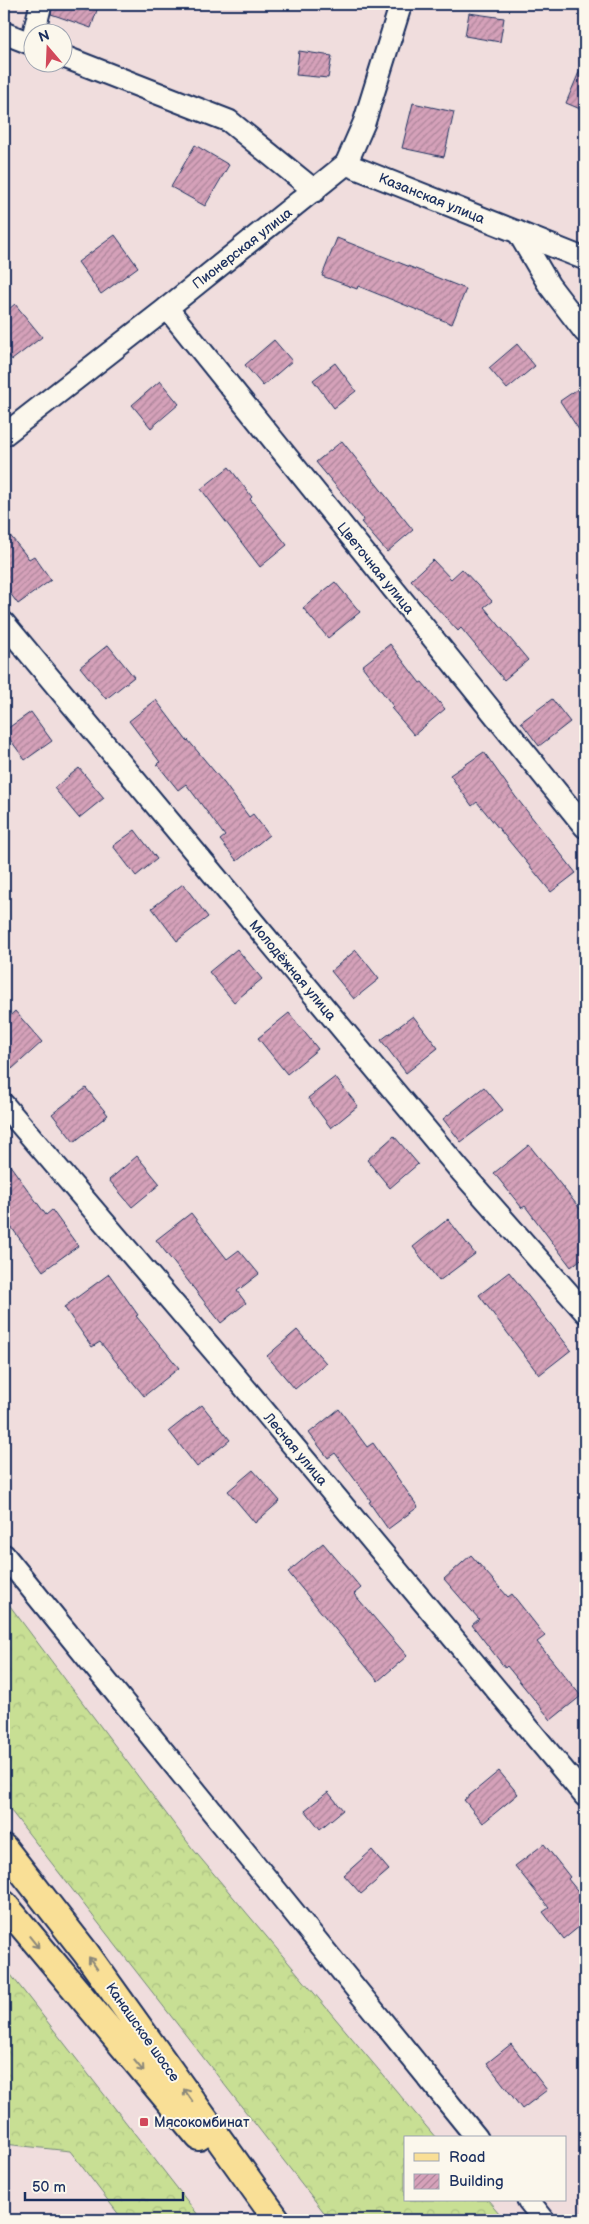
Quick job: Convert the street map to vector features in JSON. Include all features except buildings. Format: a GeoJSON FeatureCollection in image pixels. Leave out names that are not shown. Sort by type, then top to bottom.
{"type":"FeatureCollection","features":[{"type":"Feature","properties":{"kind":"main road","name":"Канашское шоссе"},"geometry":{"type":"LineString","coordinates":[[4,1848],[86,1953],[277,2220]]}},
{"type":"Feature","properties":{"kind":"main road","name":"Канашское шоссе"},"geometry":{"type":"LineString","coordinates":[[4,1904],[158,2089],[272,2220]]}},
{"type":"Feature","properties":{"kind":"street"},"geometry":{"type":"LineString","coordinates":[[36,22],[41,4]]}},
{"type":"Feature","properties":{"kind":"street","name":"Пионерская улица"},"geometry":{"type":"LineString","coordinates":[[4,435],[167,308],[346,164],[364,124],[401,4]]}},
{"type":"Feature","properties":{"kind":"street"},"geometry":{"type":"LineString","coordinates":[[4,33],[22,37]]}},
{"type":"Feature","properties":{"kind":"street"},"geometry":{"type":"LineString","coordinates":[[72,60],[229,121],[314,191]]}},
{"type":"Feature","properties":{"kind":"street","name":"Казанская улица"},"geometry":{"type":"LineString","coordinates":[[346,164],[585,259]]}},
{"type":"Feature","properties":{"kind":"street"},"geometry":{"type":"LineString","coordinates":[[518,232],[549,284],[585,332]]}},
{"type":"Feature","properties":{"kind":"street","name":"Цветочная улица"},"geometry":{"type":"LineString","coordinates":[[167,308],[585,827]]}},
{"type":"Feature","properties":{"kind":"street","name":"Молодёжная улица"},"geometry":{"type":"LineString","coordinates":[[4,624],[459,1169],[585,1312]]}},
{"type":"Feature","properties":{"kind":"street","name":"Лесная улица"},"geometry":{"type":"LineString","coordinates":[[4,1105],[225,1364],[585,1796]]}},
{"type":"Feature","properties":{"kind":"street"},"geometry":{"type":"LineString","coordinates":[[4,1555],[475,2136]]}},
{"type":"Feature","properties":{"kind":"street"},"geometry":{"type":"LineString","coordinates":[[530,2202],[544,2220]]}},
{"type":"Feature","properties":{"kind":"green space"},"geometry":{"type":"Polygon","coordinates":[[[4,1598],[192,1848],[434,2136],[404,2136],[404,2202],[490,2202],[505,2220],[330,2220],[4,1802],[4,1598]]]}},
{"type":"Feature","properties":{"kind":"green space"},"geometry":{"type":"Polygon","coordinates":[[[4,1966],[202,2220],[123,2220],[70,2151],[4,2144],[4,1966]]]}},
{"type":"Feature","properties":{"kind":"place","name":"Мясокомбинат"},"geometry":{"type":"Point","coordinates":[144,2122]}}]}
